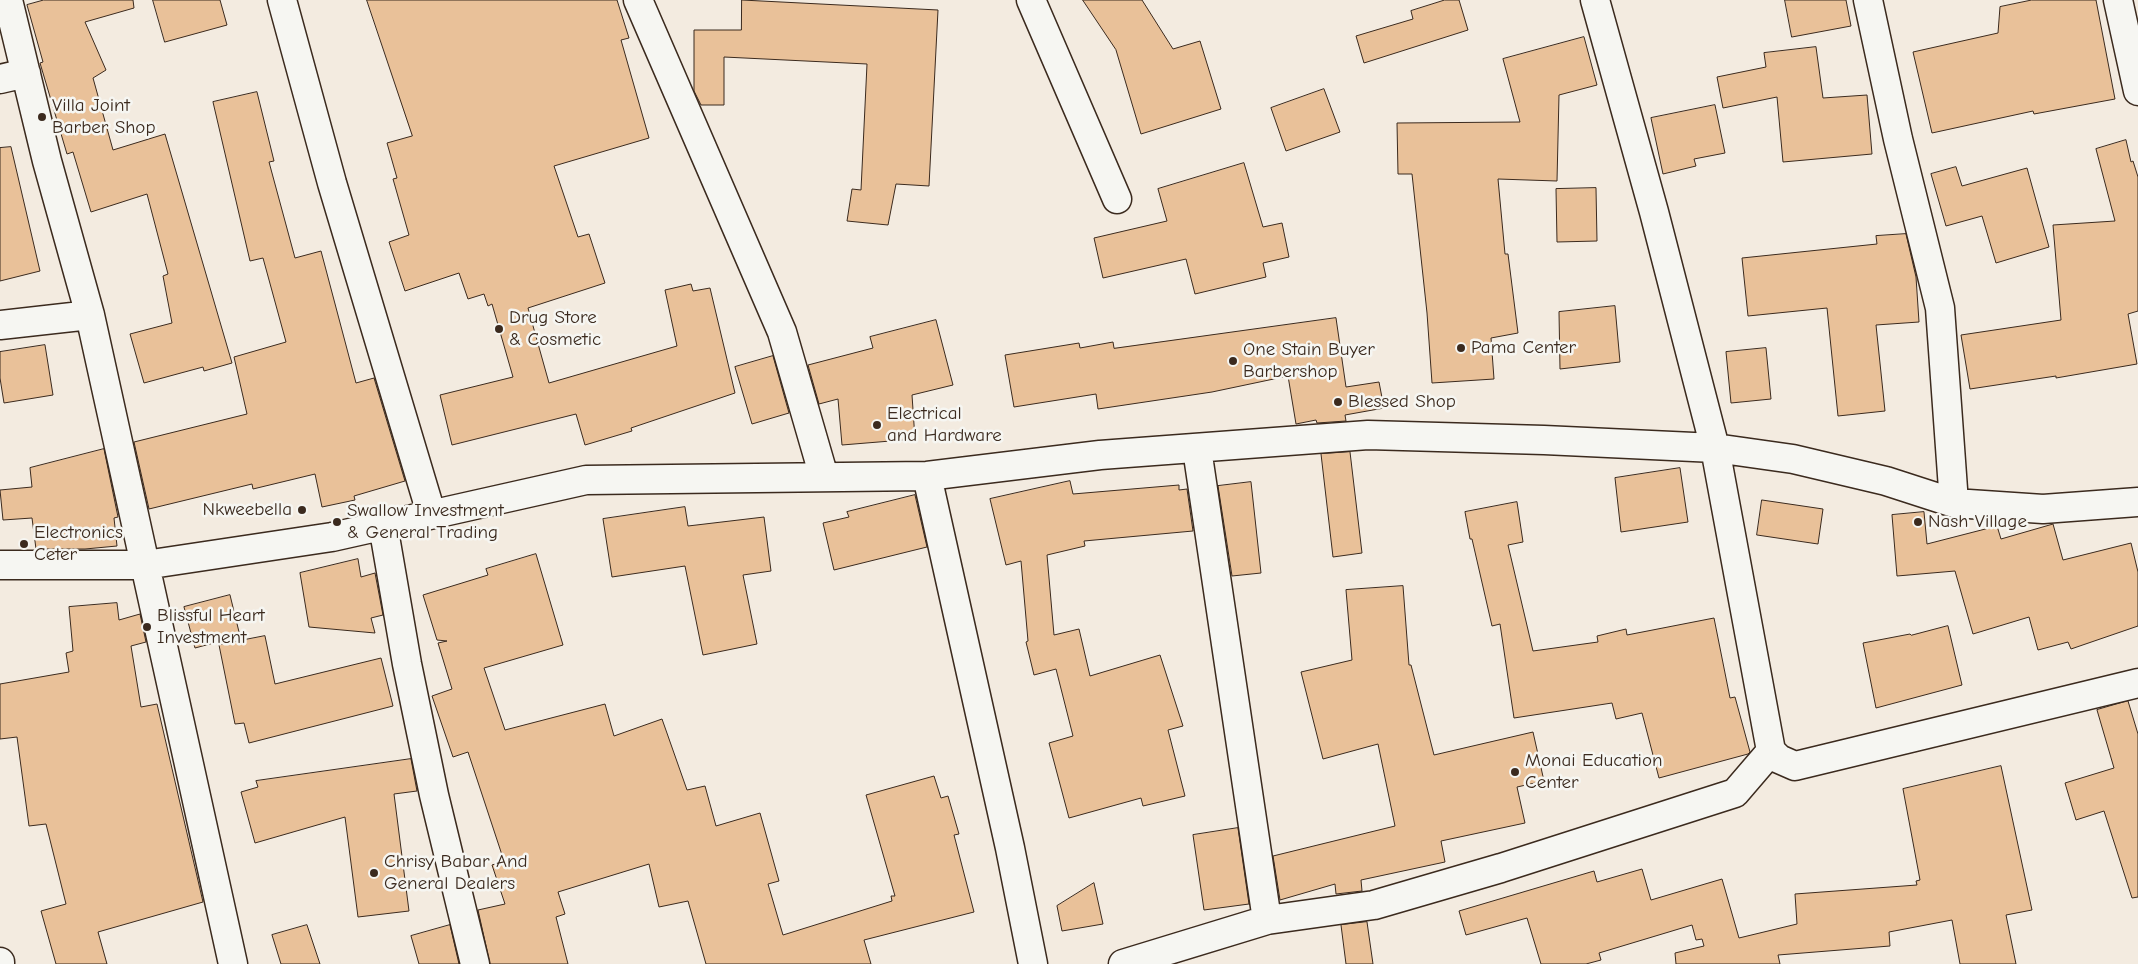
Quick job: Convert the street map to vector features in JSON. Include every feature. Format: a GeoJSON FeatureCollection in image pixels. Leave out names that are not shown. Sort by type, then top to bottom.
{"type":"FeatureCollection","features":[{"type":"Feature","properties":{"kind":"street"},"geometry":{"type":"LineString","coordinates":[[8,0],[13,76],[47,162],[90,314],[233,964]]}},
{"type":"Feature","properties":{"kind":"street"},"geometry":{"type":"LineString","coordinates":[[282,0],[335,193],[431,513]]}},
{"type":"Feature","properties":{"kind":"street"},"geometry":{"type":"LineString","coordinates":[[638,0],[782,332],[824,477]]}},
{"type":"Feature","properties":{"kind":"street"},"geometry":{"type":"LineString","coordinates":[[1031,0],[1117,199]]}},
{"type":"Feature","properties":{"kind":"street"},"geometry":{"type":"LineString","coordinates":[[1595,0],[1654,212],[1715,448],[1771,751],[1779,760],[1795,766],[2138,683]]}},
{"type":"Feature","properties":{"kind":"street"},"geometry":{"type":"LineString","coordinates":[[1868,0],[1898,139],[1940,308],[1954,503]]}},
{"type":"Feature","properties":{"kind":"street"},"geometry":{"type":"LineString","coordinates":[[2118,0],[2138,91]]}},
{"type":"Feature","properties":{"kind":"street"},"geometry":{"type":"LineString","coordinates":[[0,325],[90,314]]}},
{"type":"Feature","properties":{"kind":"street"},"geometry":{"type":"LineString","coordinates":[[0,565],[146,565],[332,537],[431,513],[586,480],[927,476],[1100,455],[1368,435],[1544,440],[1715,448],[1793,459],[1886,481],[1954,503],[2043,509],[2138,502]]}},
{"type":"Feature","properties":{"kind":"street"},"geometry":{"type":"LineString","coordinates":[[1197,449],[1267,920]]}},
{"type":"Feature","properties":{"kind":"street"},"geometry":{"type":"LineString","coordinates":[[927,476],[1010,848],[1033,964]]}},
{"type":"Feature","properties":{"kind":"street"},"geometry":{"type":"LineString","coordinates":[[384,525],[407,664],[434,795],[475,964]]}},
{"type":"Feature","properties":{"kind":"street"},"geometry":{"type":"LineString","coordinates":[[1123,964],[1267,920],[1374,905],[1501,868],[1735,794],[1771,751]]}},
{"type":"Feature","properties":{"kind":"building"},"geometry":{"type":"Polygon","coordinates":[[[44,0],[133,0],[134,8],[85,22],[106,70],[93,78],[113,150],[165,134],[232,363],[204,371],[203,367],[144,383],[130,334],[172,323],[163,276],[168,274],[147,194],[91,212],[73,152],[67,154],[40,63],[43,62],[27,5],[44,0]]]}},
{"type":"Feature","properties":{"kind":"building"},"geometry":{"type":"Polygon","coordinates":[[[153,0],[220,0],[227,25],[165,42],[153,0]]]}},
{"type":"Feature","properties":{"kind":"building"},"geometry":{"type":"Polygon","coordinates":[[[367,0],[617,0],[629,38],[621,40],[649,138],[554,166],[578,237],[589,234],[605,283],[528,308],[549,383],[677,346],[665,290],[691,284],[693,291],[710,288],[735,393],[631,428],[632,431],[585,445],[576,414],[452,445],[440,395],[513,377],[492,304],[488,306],[484,294],[468,299],[459,273],[405,291],[389,242],[409,235],[393,179],[397,178],[387,143],[412,136],[367,0]]]}},
{"type":"Feature","properties":{"kind":"building"},"geometry":{"type":"Polygon","coordinates":[[[742,0],[938,10],[929,186],[896,184],[888,225],[847,221],[852,189],[861,190],[867,64],[724,57],[724,105],[701,105],[694,91],[694,30],[741,30],[742,0]]]}},
{"type":"Feature","properties":{"kind":"building"},"geometry":{"type":"Polygon","coordinates":[[[1083,0],[1142,0],[1173,49],[1200,41],[1221,109],[1141,134],[1116,50],[1083,0]]]}},
{"type":"Feature","properties":{"kind":"building"},"geometry":{"type":"Polygon","coordinates":[[[1445,0],[1459,0],[1468,30],[1364,63],[1356,36],[1413,19],[1411,11],[1445,0]]]}},
{"type":"Feature","properties":{"kind":"building"},"geometry":{"type":"Polygon","coordinates":[[[1785,0],[1846,0],[1851,26],[1792,37],[1785,0]]]}},
{"type":"Feature","properties":{"kind":"building"},"geometry":{"type":"Polygon","coordinates":[[[2032,0],[2096,0],[2115,99],[2034,114],[2033,111],[1932,133],[1913,52],[1998,33],[2000,7],[2032,0]]]}},
{"type":"Feature","properties":{"kind":"building"},"geometry":{"type":"Polygon","coordinates":[[[1584,37],[1597,85],[1559,95],[1557,181],[1498,179],[1505,254],[1508,254],[1518,333],[1491,338],[1494,379],[1432,383],[1427,313],[1412,174],[1398,174],[1397,123],[1520,122],[1503,59],[1584,37]]]}},
{"type":"Feature","properties":{"kind":"building"},"geometry":{"type":"Polygon","coordinates":[[[1816,47],[1823,98],[1867,95],[1872,154],[1783,162],[1777,97],[1723,108],[1717,77],[1766,67],[1764,53],[1816,47]]]}},
{"type":"Feature","properties":{"kind":"building"},"geometry":{"type":"Polygon","coordinates":[[[1324,89],[1340,132],[1286,151],[1271,108],[1324,89]]]}},
{"type":"Feature","properties":{"kind":"building"},"geometry":{"type":"Polygon","coordinates":[[[257,92],[274,161],[269,162],[295,258],[321,251],[356,383],[374,378],[405,481],[354,496],[355,500],[322,507],[315,474],[253,489],[252,484],[149,509],[134,442],[247,414],[234,357],[286,342],[263,258],[250,261],[213,102],[257,92]]]}},
{"type":"Feature","properties":{"kind":"building"},"geometry":{"type":"Polygon","coordinates":[[[1715,105],[1725,153],[1694,159],[1696,166],[1663,174],[1651,118],[1715,105]]]}},
{"type":"Feature","properties":{"kind":"building"},"geometry":{"type":"Polygon","coordinates":[[[2126,140],[2131,162],[2133,161],[2138,177],[2138,311],[2128,314],[2137,364],[2056,378],[2056,376],[1970,389],[1961,335],[2061,320],[2053,225],[2115,221],[2096,149],[2126,140]]]}},
{"type":"Feature","properties":{"kind":"building"},"geometry":{"type":"Polygon","coordinates":[[[11,147],[40,271],[0,281],[0,148],[11,147]]]}},
{"type":"Feature","properties":{"kind":"building"},"geometry":{"type":"Polygon","coordinates":[[[1244,163],[1263,227],[1282,223],[1289,257],[1263,263],[1266,277],[1195,294],[1186,259],[1103,278],[1094,238],[1167,221],[1158,189],[1244,163]]]}},
{"type":"Feature","properties":{"kind":"building"},"geometry":{"type":"Polygon","coordinates":[[[1956,167],[1962,186],[2027,168],[2049,247],[1996,263],[1982,216],[1946,226],[1931,174],[1956,167]]]}},
{"type":"Feature","properties":{"kind":"building"},"geometry":{"type":"Polygon","coordinates":[[[1596,188],[1597,241],[1557,242],[1556,189],[1596,188]]]}},
{"type":"Feature","properties":{"kind":"building"},"geometry":{"type":"Polygon","coordinates":[[[1906,234],[1916,277],[1919,322],[1876,325],[1885,411],[1838,416],[1827,308],[1748,316],[1742,258],[1877,244],[1876,236],[1906,234]]]}},
{"type":"Feature","properties":{"kind":"building"},"geometry":{"type":"Polygon","coordinates":[[[1615,306],[1620,362],[1560,369],[1559,312],[1615,306]]]}},
{"type":"Feature","properties":{"kind":"building"},"geometry":{"type":"Polygon","coordinates":[[[1336,318],[1346,387],[1379,382],[1384,408],[1345,415],[1346,421],[1317,423],[1316,420],[1296,424],[1288,376],[1212,392],[1098,409],[1096,394],[1014,407],[1005,355],[1079,343],[1080,348],[1113,342],[1114,348],[1336,318]]]}},
{"type":"Feature","properties":{"kind":"building"},"geometry":{"type":"Polygon","coordinates":[[[936,320],[953,385],[912,395],[915,439],[842,445],[838,399],[819,404],[808,365],[873,348],[870,337],[936,320]]]}},
{"type":"Feature","properties":{"kind":"building"},"geometry":{"type":"Polygon","coordinates":[[[45,345],[53,395],[4,403],[0,378],[0,352],[45,345]]]}},
{"type":"Feature","properties":{"kind":"building"},"geometry":{"type":"Polygon","coordinates":[[[1766,348],[1771,399],[1731,403],[1726,352],[1766,348]]]}},
{"type":"Feature","properties":{"kind":"building"},"geometry":{"type":"Polygon","coordinates":[[[773,356],[789,413],[752,424],[735,367],[773,356]]]}},
{"type":"Feature","properties":{"kind":"building"},"geometry":{"type":"Polygon","coordinates":[[[104,449],[118,517],[114,518],[117,546],[85,549],[36,549],[32,518],[3,520],[0,490],[32,487],[30,468],[104,449]]]}},
{"type":"Feature","properties":{"kind":"building"},"geometry":{"type":"Polygon","coordinates":[[[1350,452],[1362,553],[1333,557],[1321,454],[1350,452]]]}},
{"type":"Feature","properties":{"kind":"building"},"geometry":{"type":"Polygon","coordinates":[[[1680,468],[1688,522],[1621,532],[1615,478],[1680,468]]]}},
{"type":"Feature","properties":{"kind":"building"},"geometry":{"type":"Polygon","coordinates":[[[1070,481],[1073,494],[1179,485],[1179,490],[1187,489],[1193,531],[1084,541],[1085,546],[1047,555],[1054,635],[1079,629],[1090,676],[1160,655],[1183,726],[1168,730],[1185,796],[1143,806],[1141,798],[1069,818],[1049,743],[1073,736],[1056,669],[1034,675],[1026,642],[1028,641],[1021,561],[1006,565],[990,499],[1070,481]]]}},
{"type":"Feature","properties":{"kind":"building"},"geometry":{"type":"Polygon","coordinates":[[[1251,482],[1261,573],[1232,576],[1218,486],[1251,482]]]}},
{"type":"Feature","properties":{"kind":"building"},"geometry":{"type":"Polygon","coordinates":[[[915,495],[927,547],[834,570],[823,523],[849,517],[847,512],[915,495]]]}},
{"type":"Feature","properties":{"kind":"building"},"geometry":{"type":"Polygon","coordinates":[[[1762,500],[1823,509],[1818,544],[1757,535],[1762,500]]]}},
{"type":"Feature","properties":{"kind":"building"},"geometry":{"type":"Polygon","coordinates":[[[1517,502],[1523,542],[1508,545],[1533,651],[1598,642],[1597,636],[1626,629],[1627,635],[1714,618],[1730,698],[1735,697],[1750,752],[1748,754],[1659,778],[1642,713],[1616,719],[1612,703],[1514,718],[1500,624],[1492,626],[1465,512],[1517,502]]]}},
{"type":"Feature","properties":{"kind":"building"},"geometry":{"type":"Polygon","coordinates":[[[685,507],[688,526],[764,517],[771,571],[743,575],[757,644],[703,655],[685,566],[612,577],[603,519],[685,507]]]}},
{"type":"Feature","properties":{"kind":"building"},"geometry":{"type":"Polygon","coordinates":[[[1924,512],[1927,544],[1997,526],[2001,539],[2053,524],[2063,560],[2131,543],[2138,572],[2138,626],[2071,649],[2068,642],[2038,650],[2029,617],[1973,634],[1955,571],[1897,576],[1892,515],[1924,512]]]}},
{"type":"Feature","properties":{"kind":"building"},"geometry":{"type":"Polygon","coordinates":[[[536,554],[563,645],[484,668],[505,730],[605,704],[614,736],[662,719],[687,790],[705,786],[716,826],[760,813],[779,881],[768,884],[783,935],[892,901],[891,896],[895,896],[866,795],[934,776],[941,798],[948,796],[959,834],[954,835],[974,912],[864,940],[871,964],[706,964],[688,901],[659,907],[649,864],[558,892],[565,914],[556,917],[568,964],[490,964],[478,910],[505,904],[492,865],[504,861],[468,752],[453,757],[432,696],[452,689],[438,643],[447,641],[437,640],[423,595],[488,575],[486,569],[536,554]]]}},
{"type":"Feature","properties":{"kind":"building"},"geometry":{"type":"Polygon","coordinates":[[[358,559],[361,577],[375,573],[383,615],[371,618],[375,633],[309,627],[300,573],[358,559]]]}},
{"type":"Feature","properties":{"kind":"building"},"geometry":{"type":"Polygon","coordinates":[[[1403,586],[1409,665],[1411,665],[1434,755],[1533,732],[1544,781],[1517,787],[1525,823],[1441,841],[1445,862],[1361,880],[1362,891],[1336,894],[1335,884],[1280,900],[1273,856],[1395,826],[1378,744],[1323,759],[1301,672],[1352,660],[1346,590],[1403,586]]]}},
{"type":"Feature","properties":{"kind":"building"},"geometry":{"type":"Polygon","coordinates":[[[230,595],[240,636],[195,648],[184,607],[230,595]]]}},
{"type":"Feature","properties":{"kind":"building"},"geometry":{"type":"Polygon","coordinates":[[[117,603],[119,620],[140,614],[146,642],[131,646],[141,707],[157,704],[203,902],[98,932],[107,964],[56,964],[41,911],[66,904],[46,824],[29,826],[17,737],[0,739],[0,684],[69,672],[66,653],[73,651],[69,607],[117,603]]]}},
{"type":"Feature","properties":{"kind":"building"},"geometry":{"type":"Polygon","coordinates":[[[1948,626],[1962,685],[1876,708],[1863,643],[1911,635],[1948,626]]]}},
{"type":"Feature","properties":{"kind":"building"},"geometry":{"type":"Polygon","coordinates":[[[265,636],[275,684],[381,658],[393,706],[249,743],[244,723],[235,724],[219,645],[265,636]]]}},
{"type":"Feature","properties":{"kind":"building"},"geometry":{"type":"Polygon","coordinates":[[[2128,701],[2138,734],[2138,897],[2132,898],[2104,811],[2076,820],[2065,783],[2114,768],[2097,710],[2128,701]]]}},
{"type":"Feature","properties":{"kind":"building"},"geometry":{"type":"Polygon","coordinates":[[[411,759],[417,791],[394,794],[409,911],[358,917],[345,817],[255,843],[241,792],[258,787],[256,781],[411,759]]]}},
{"type":"Feature","properties":{"kind":"building"},"geometry":{"type":"Polygon","coordinates":[[[2001,766],[2032,910],[2006,915],[2016,964],[1960,964],[1952,920],[1889,932],[1890,946],[1778,955],[1780,964],[1676,964],[1675,953],[1704,946],[1702,939],[1696,940],[1692,925],[1599,953],[1601,960],[1586,964],[1541,964],[1527,918],[1466,935],[1459,911],[1594,871],[1597,882],[1642,869],[1651,900],[1722,879],[1739,938],[1797,924],[1795,894],[1917,885],[1916,881],[1920,880],[1903,789],[2001,766]]]}},
{"type":"Feature","properties":{"kind":"building"},"geometry":{"type":"Polygon","coordinates":[[[1238,828],[1249,904],[1204,910],[1193,835],[1238,828]]]}},
{"type":"Feature","properties":{"kind":"building"},"geometry":{"type":"Polygon","coordinates":[[[1094,883],[1103,924],[1062,931],[1057,906],[1094,883]]]}},
{"type":"Feature","properties":{"kind":"building"},"geometry":{"type":"Polygon","coordinates":[[[1367,922],[1373,964],[1346,964],[1341,925],[1367,922]]]}},
{"type":"Feature","properties":{"kind":"building"},"geometry":{"type":"Polygon","coordinates":[[[307,925],[320,964],[281,964],[272,935],[307,925]]]}},
{"type":"Feature","properties":{"kind":"building"},"geometry":{"type":"Polygon","coordinates":[[[450,925],[459,964],[419,964],[411,936],[450,925]]]}},
{"type":"Feature","properties":{"kind":"place","name":"Villa Joint Barber Shop"},"geometry":{"type":"Point","coordinates":[42,117]}},
{"type":"Feature","properties":{"kind":"place","name":"Drug Store & Cosmetic"},"geometry":{"type":"Point","coordinates":[499,329]}},
{"type":"Feature","properties":{"kind":"place","name":"Pama Center"},"geometry":{"type":"Point","coordinates":[1461,348]}},
{"type":"Feature","properties":{"kind":"place","name":"One Stain Buyer Barbershop"},"geometry":{"type":"Point","coordinates":[1233,361]}},
{"type":"Feature","properties":{"kind":"place","name":"Blessed Shop"},"geometry":{"type":"Point","coordinates":[1338,402]}},
{"type":"Feature","properties":{"kind":"place","name":"Electrical and Hardware"},"geometry":{"type":"Point","coordinates":[877,425]}},
{"type":"Feature","properties":{"kind":"place","name":"Nkweebella"},"geometry":{"type":"Point","coordinates":[302,510]}},
{"type":"Feature","properties":{"kind":"place","name":"Swallow Investment & General Trading"},"geometry":{"type":"Point","coordinates":[337,522]}},
{"type":"Feature","properties":{"kind":"place","name":"Nash Village"},"geometry":{"type":"Point","coordinates":[1918,522]}},
{"type":"Feature","properties":{"kind":"place","name":"Electronics Ceter"},"geometry":{"type":"Point","coordinates":[24,544]}},
{"type":"Feature","properties":{"kind":"place","name":"Blissful Heart Investment"},"geometry":{"type":"Point","coordinates":[147,627]}},
{"type":"Feature","properties":{"kind":"place","name":"Monai Education Center"},"geometry":{"type":"Point","coordinates":[1515,772]}},
{"type":"Feature","properties":{"kind":"place","name":"Chrisy Babar And General Dealers"},"geometry":{"type":"Point","coordinates":[374,873]}}]}
